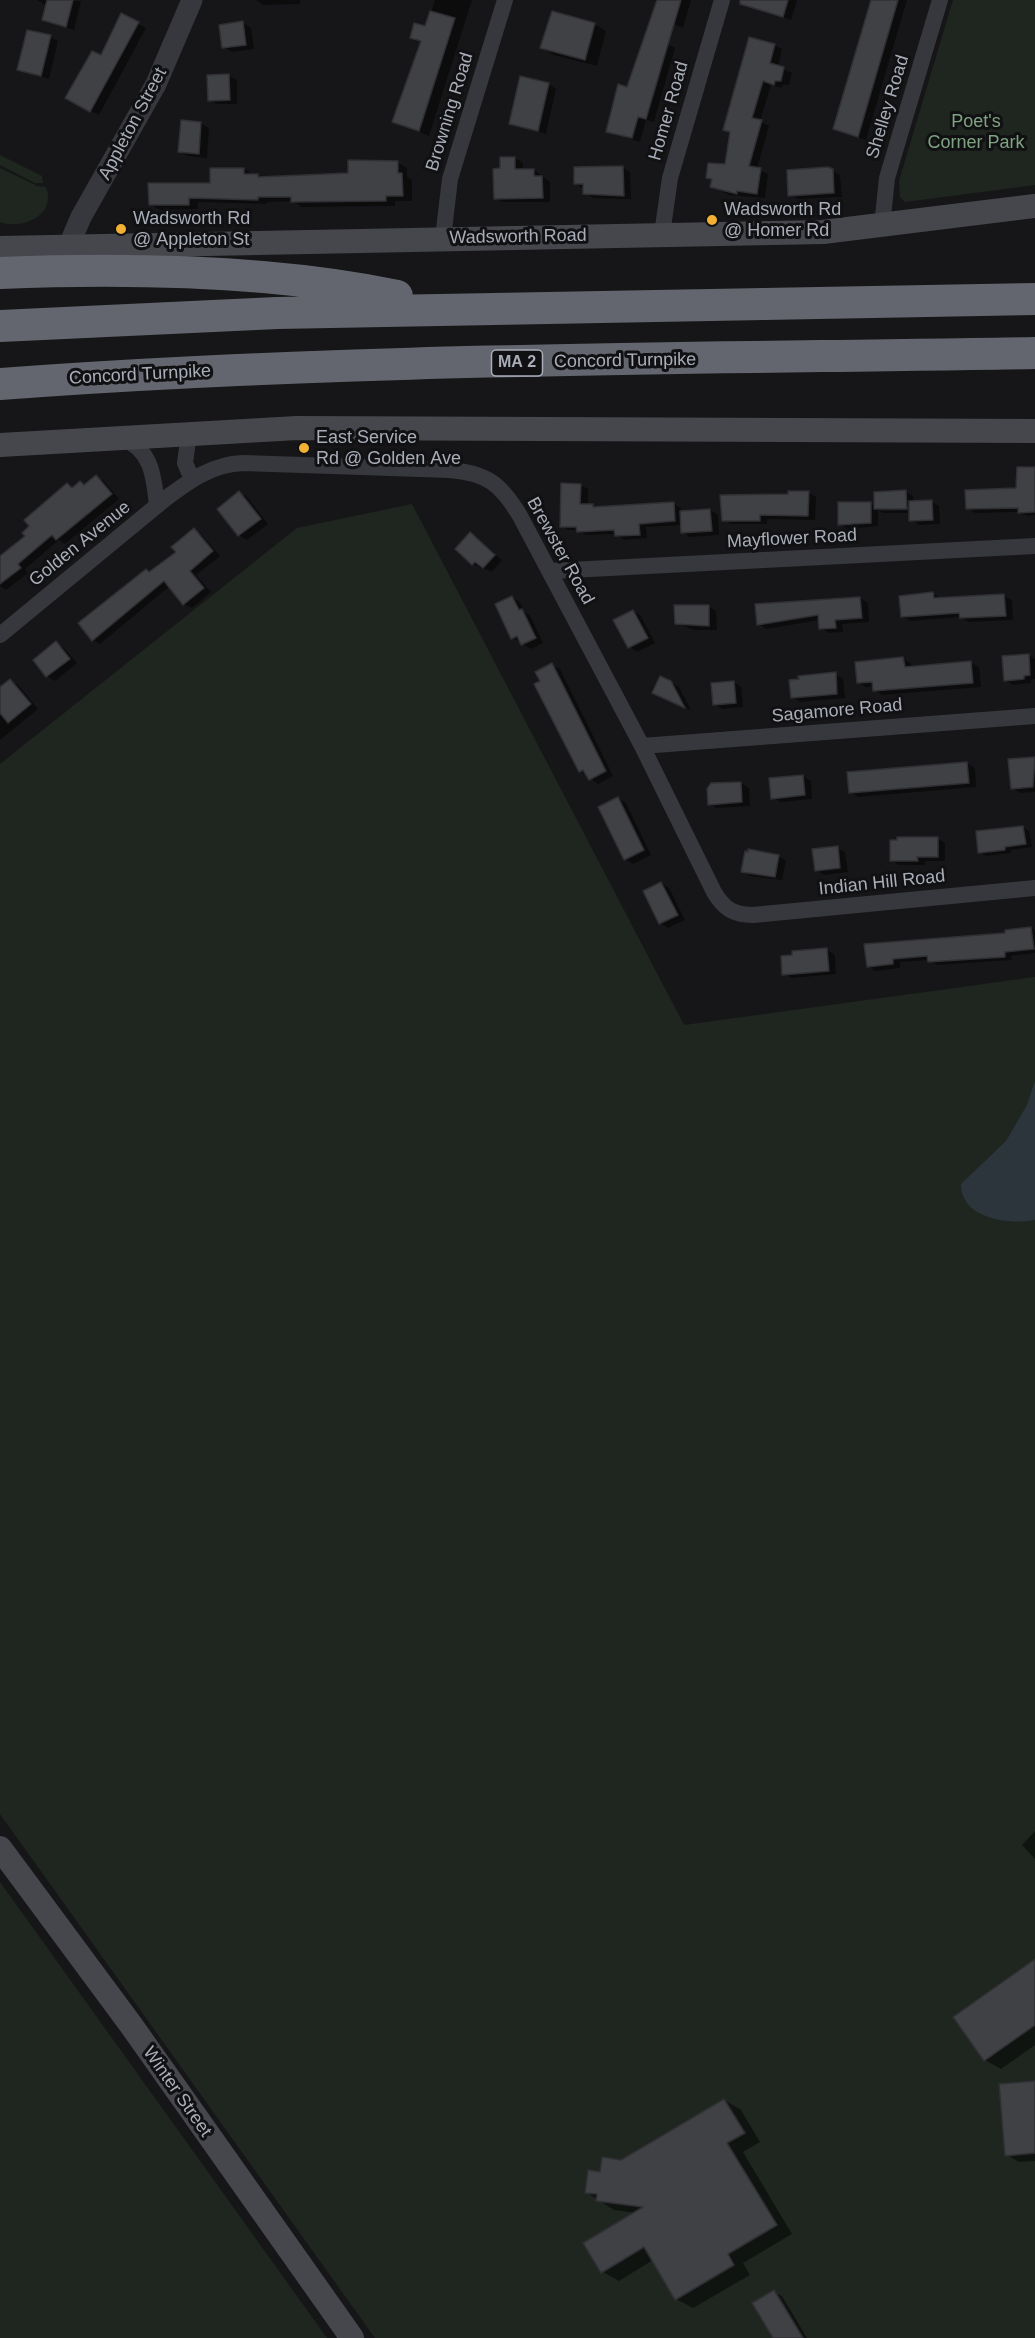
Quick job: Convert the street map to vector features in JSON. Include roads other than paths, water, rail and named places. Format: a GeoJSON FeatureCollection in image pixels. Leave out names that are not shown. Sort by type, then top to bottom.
{"type":"FeatureCollection","features":[{"type":"Feature","properties":{"kind":"highway"},"geometry":{"type":"LineString","coordinates":[[0,273],[115,271],[243,277],[346,287],[481,308]]}},
{"type":"Feature","properties":{"kind":"highway"},"geometry":{"type":"LineString","coordinates":[[0,326],[218,314],[1035,299]]}},
{"type":"Feature","properties":{"kind":"highway","name":"Concord Turnpike"},"geometry":{"type":"LineString","coordinates":[[0,384],[314,367],[1035,353]]}},
{"type":"Feature","properties":{"kind":"main road","name":"Wadsworth Road"},"geometry":{"type":"LineString","coordinates":[[0,248],[807,233],[882,226],[1035,206]]}},
{"type":"Feature","properties":{"kind":"main road"},"geometry":{"type":"LineString","coordinates":[[0,446],[297,428],[1035,431]]}},
{"type":"Feature","properties":{"kind":"main road","name":"Winter Street"},"geometry":{"type":"LineString","coordinates":[[0,1848],[131,2025],[352,2338]]}},
{"type":"Feature","properties":{"kind":"street","name":"Appleton Street"},"geometry":{"type":"LineString","coordinates":[[69,245],[81,217],[152,91],[192,0]]}},
{"type":"Feature","properties":{"kind":"street","name":"Browning Road"},"geometry":{"type":"LineString","coordinates":[[443,238],[450,178],[505,0]]}},
{"type":"Feature","properties":{"kind":"street","name":"Homer Road"},"geometry":{"type":"LineString","coordinates":[[662,234],[670,178],[722,0]]}},
{"type":"Feature","properties":{"kind":"street","name":"Shelley Road"},"geometry":{"type":"LineString","coordinates":[[882,226],[888,178],[940,0]]}},
{"type":"Feature","properties":{"kind":"street"},"geometry":{"type":"LineString","coordinates":[[189,433],[185,464],[192,479]]}},
{"type":"Feature","properties":{"kind":"street","name":"Golden Avenue"},"geometry":{"type":"LineString","coordinates":[[120,437],[137,446],[150,463],[157,506]]}},
{"type":"Feature","properties":{"kind":"street","name":"Brewster Road"},"geometry":{"type":"LineString","coordinates":[[192,479],[216,467],[243,463],[450,470],[478,474],[492,481],[504,492],[551,571],[642,746],[714,892],[722,905],[732,912]]}},
{"type":"Feature","properties":{"kind":"street","name":"Golden Avenue"},"geometry":{"type":"LineString","coordinates":[[0,635],[192,479]]}},
{"type":"Feature","properties":{"kind":"street","name":"Mayflower Road"},"geometry":{"type":"LineString","coordinates":[[551,571],[1035,546]]}},
{"type":"Feature","properties":{"kind":"street","name":"Sagamore Road"},"geometry":{"type":"LineString","coordinates":[[642,746],[1035,716]]}},
{"type":"Feature","properties":{"kind":"street","name":"Indian Hill Road"},"geometry":{"type":"LineString","coordinates":[[732,912],[753,915],[1035,888]]}},
{"type":"Feature","properties":{"kind":"place","name":"Wadsworth Rd @ Homer Rd"},"geometry":{"type":"Point","coordinates":[712,220]}},
{"type":"Feature","properties":{"kind":"place","name":"Wadsworth Rd @ Appleton St"},"geometry":{"type":"Point","coordinates":[121,229]}},
{"type":"Feature","properties":{"kind":"place","name":"East Service Rd @ Golden Ave"},"geometry":{"type":"Point","coordinates":[304,448]}},
{"type":"Feature","properties":{"kind":"park label","name":"Poet's Corner Park"},"geometry":{"type":"Point","coordinates":[976,132]}}]}
